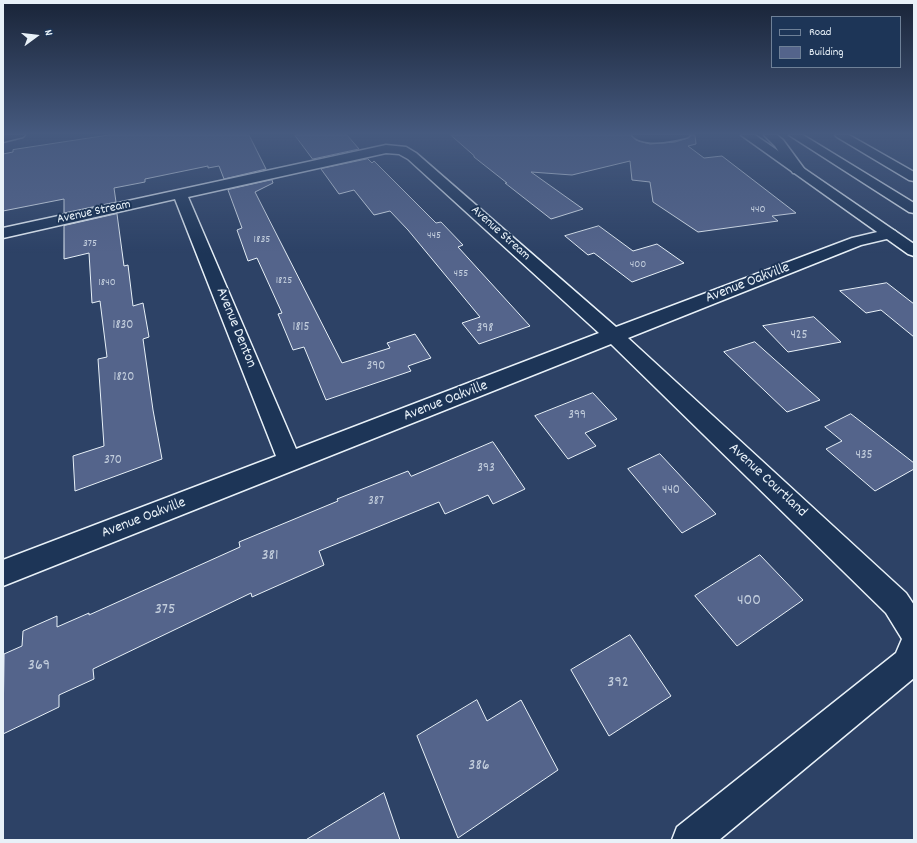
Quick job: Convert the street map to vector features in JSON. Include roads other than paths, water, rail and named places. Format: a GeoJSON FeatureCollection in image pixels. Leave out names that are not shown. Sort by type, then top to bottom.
{"type":"FeatureCollection","features":[{"type":"Feature","properties":{"kind":"main road","name":"Avenue Stream"},"geometry":{"type":"LineString","coordinates":[[3,233],[270,174]]}},
{"type":"Feature","properties":{"kind":"main road","name":"Avenue Stream"},"geometry":{"type":"LineString","coordinates":[[433,174],[614,336]]}},
{"type":"Feature","properties":{"kind":"main road"},"geometry":{"type":"LineString","coordinates":[[804,174],[914,251]]}},
{"type":"Feature","properties":{"kind":"main road"},"geometry":{"type":"LineString","coordinates":[[858,174],[914,209]]}},
{"type":"Feature","properties":{"kind":"main road","name":"Avenue Denton"},"geometry":{"type":"LineString","coordinates":[[180,194],[290,462]]}},
{"type":"Feature","properties":{"kind":"main road","name":"Avenue Oakville"},"geometry":{"type":"LineString","coordinates":[[3,574],[857,241],[890,234]]}},
{"type":"Feature","properties":{"kind":"main road","name":"Avenue Courtland"},"geometry":{"type":"LineString","coordinates":[[614,336],[896,603],[914,632]]}},
{"type":"Feature","properties":{"kind":"main road"},"geometry":{"type":"LineString","coordinates":[[690,840],[907,664],[914,646]]}}]}
